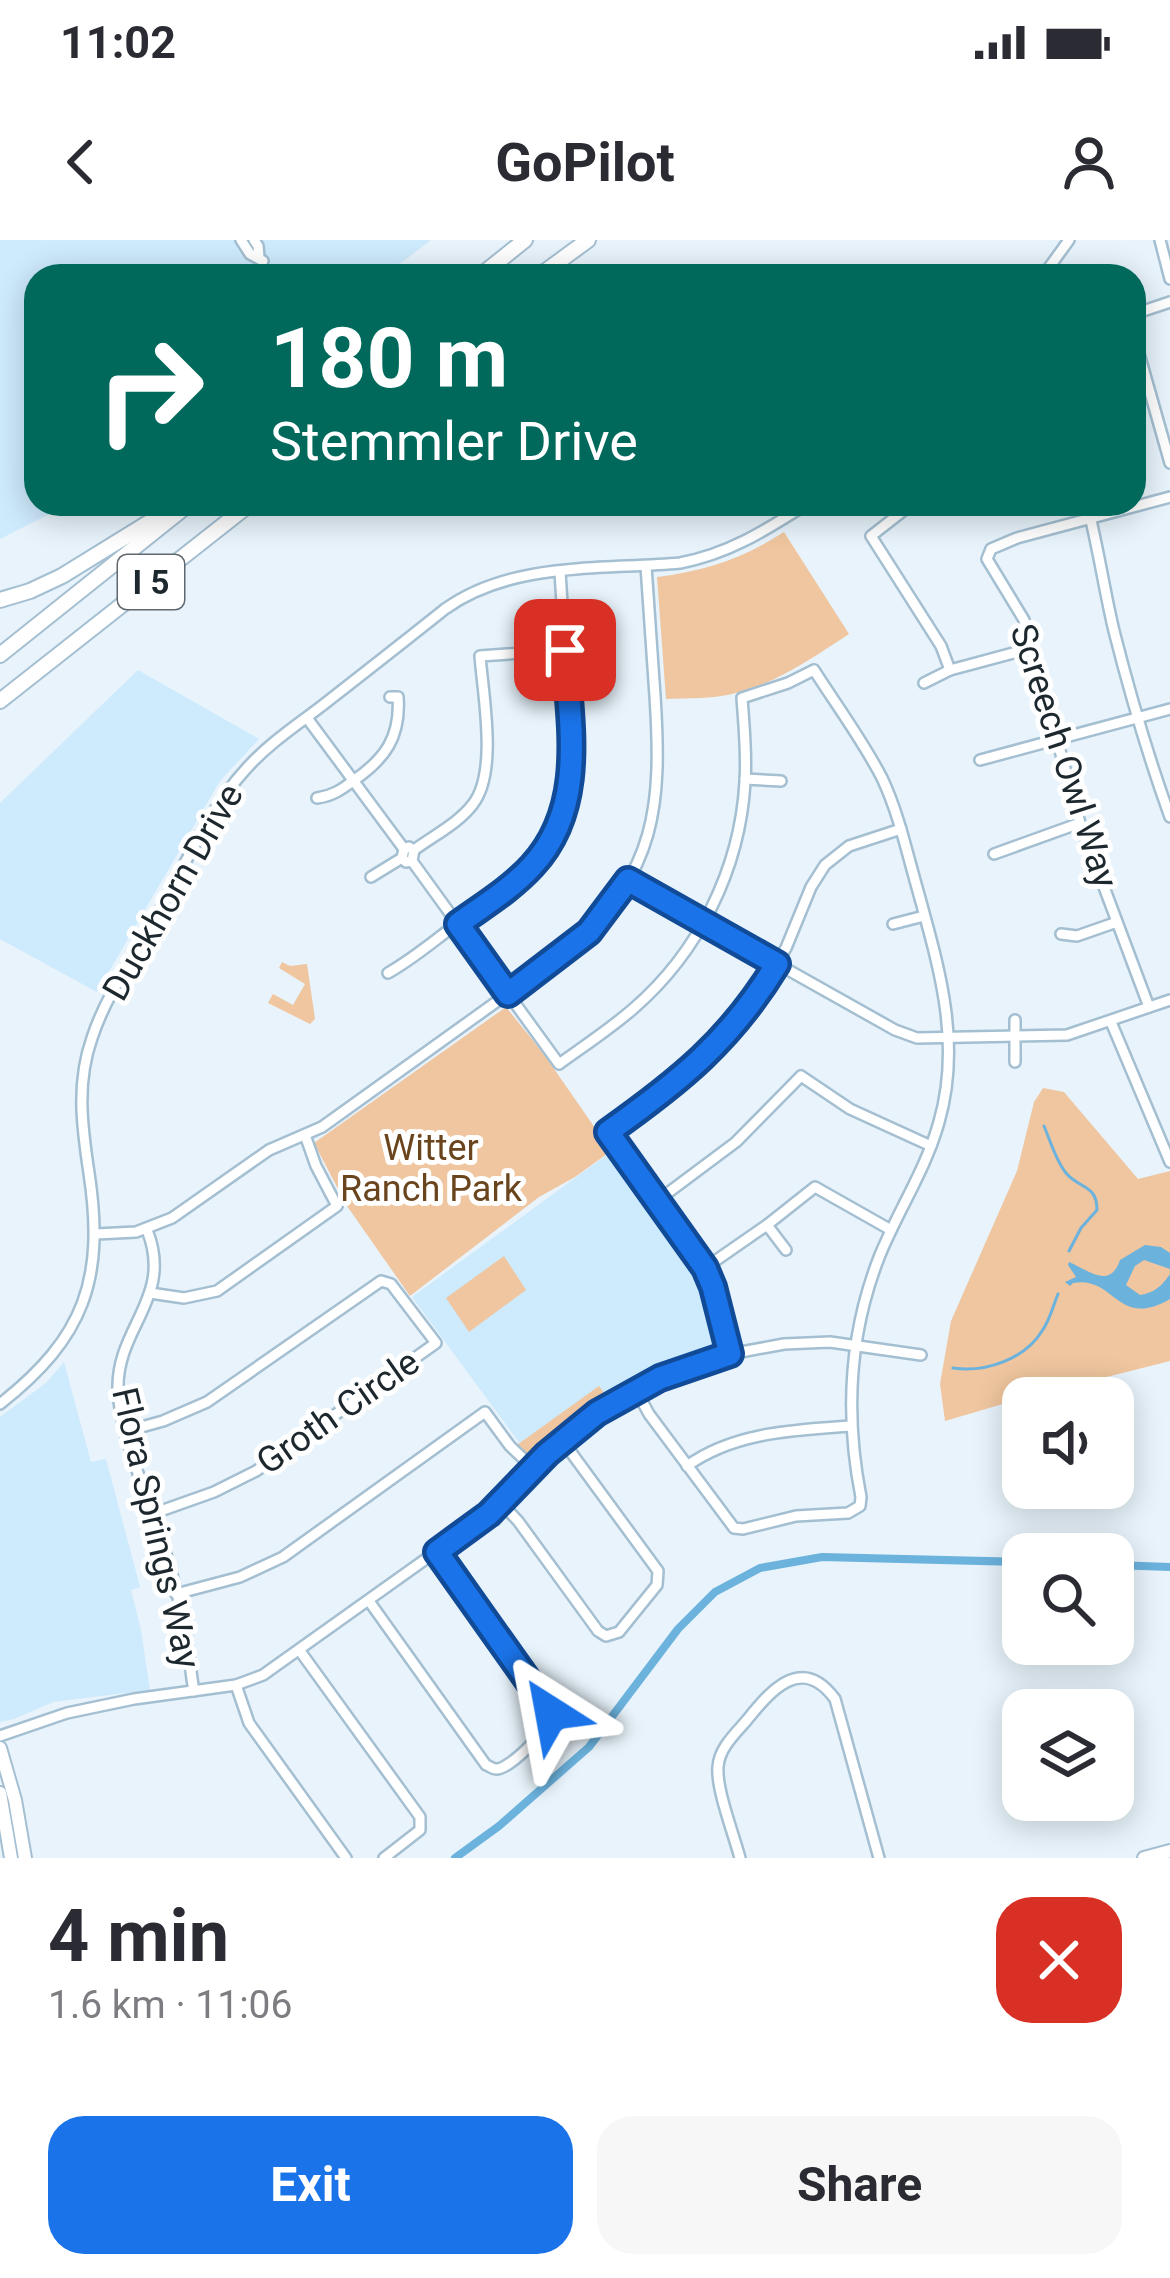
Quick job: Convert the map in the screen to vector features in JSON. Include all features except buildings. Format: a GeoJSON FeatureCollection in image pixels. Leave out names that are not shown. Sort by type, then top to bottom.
{"type":"FeatureCollection","features":[{"type":"Feature","properties":{"kind":"highway"},"geometry":{"type":"LineString","coordinates":[[495,264],[525,240]]}},
{"type":"Feature","properties":{"kind":"highway"},"geometry":{"type":"LineString","coordinates":[[555,264],[587,240]]}},
{"type":"Feature","properties":{"kind":"highway"},"geometry":{"type":"LineString","coordinates":[[0,600],[44,585],[161,516]]}},
{"type":"Feature","properties":{"kind":"highway","name":"I 5"},"geometry":{"type":"LineString","coordinates":[[0,655],[173,516]]}},
{"type":"Feature","properties":{"kind":"highway","name":"I 5"},"geometry":{"type":"LineString","coordinates":[[0,706],[235,516]]}},
{"type":"Feature","properties":{"kind":"main road"},"geometry":{"type":"LineString","coordinates":[[0,1748],[25,1858]]}},
{"type":"Feature","properties":{"kind":"main road"},"geometry":{"type":"LineString","coordinates":[[0,1793],[11,1858]]}},
{"type":"Feature","properties":{"kind":"main road"},"geometry":{"type":"LineString","coordinates":[[1144,1858],[1170,1851]]}},
{"type":"Feature","properties":{"kind":"street"},"geometry":{"type":"LineString","coordinates":[[241,240],[250,254],[261,259],[254,240]]}},
{"type":"Feature","properties":{"kind":"street"},"geometry":{"type":"LineString","coordinates":[[1052,264],[1070,240]]}},
{"type":"Feature","properties":{"kind":"street"},"geometry":{"type":"LineString","coordinates":[[1160,240],[1170,279]]}},
{"type":"Feature","properties":{"kind":"street"},"geometry":{"type":"LineString","coordinates":[[1146,377],[1170,463]]}},
{"type":"Feature","properties":{"kind":"street"},"geometry":{"type":"LineString","coordinates":[[1156,411],[1170,408]]}},
{"type":"Feature","properties":{"kind":"street","name":"Duckhorn Drive"},"geometry":{"type":"LineString","coordinates":[[0,1404],[44,1367],[67,1335],[88,1287],[96,1234],[81,1103],[84,1066],[97,1023],[226,794],[254,761],[456,601],[492,583],[512,577],[702,559],[736,547],[787,516]]}},
{"type":"Feature","properties":{"kind":"street"},"geometry":{"type":"LineString","coordinates":[[897,516],[871,536],[941,646],[950,670]]}},
{"type":"Feature","properties":{"kind":"street","name":"Screech Owl Way"},"geometry":{"type":"LineString","coordinates":[[1098,516],[1016,538],[991,549],[987,559],[1024,620],[1080,823],[1149,1007]]}},
{"type":"Feature","properties":{"kind":"street"},"geometry":{"type":"LineString","coordinates":[[1090,518],[1111,618],[1150,763],[1170,817]]}},
{"type":"Feature","properties":{"kind":"street"},"geometry":{"type":"LineString","coordinates":[[96,1234],[147,1230],[172,1218],[268,1150],[322,1127],[589,932],[628,880],[647,838],[658,777],[646,566]]}},
{"type":"Feature","properties":{"kind":"street"},"geometry":{"type":"LineString","coordinates":[[388,973],[520,878],[547,848],[559,826],[572,760],[560,572]]}},
{"type":"Feature","properties":{"kind":"street"},"geometry":{"type":"LineString","coordinates":[[924,683],[950,670],[1032,648]]}},
{"type":"Feature","properties":{"kind":"street"},"geometry":{"type":"LineString","coordinates":[[371,877],[465,813],[482,790],[488,761],[481,656],[565,650]]}},
{"type":"Feature","properties":{"kind":"street"},"geometry":{"type":"LineString","coordinates":[[307,718],[559,1064],[650,994],[680,960],[717,897],[732,855],[745,779],[742,698],[814,670],[890,797],[943,985],[950,1039],[947,1084],[931,1146],[870,1283],[856,1345],[851,1426],[860,1506],[853,1512],[796,1516],[738,1530],[730,1526],[649,1414],[637,1390]]}},
{"type":"Feature","properties":{"kind":"street"},"geometry":{"type":"LineString","coordinates":[[317,798],[332,796],[380,761],[395,736],[399,716],[398,697],[390,697]]}},
{"type":"Feature","properties":{"kind":"street"},"geometry":{"type":"LineString","coordinates":[[980,760],[1170,709]]}},
{"type":"Feature","properties":{"kind":"street"},"geometry":{"type":"LineString","coordinates":[[745,779],[781,781]]}},
{"type":"Feature","properties":{"kind":"street"},"geometry":{"type":"LineString","coordinates":[[994,854],[1080,823]]}},
{"type":"Feature","properties":{"kind":"street"},"geometry":{"type":"LineString","coordinates":[[730,1354],[705,1268],[608,1132],[708,1054],[746,1012],[777,964],[825,865],[849,846],[901,829]]}},
{"type":"Feature","properties":{"kind":"street"},"geometry":{"type":"LineString","coordinates":[[628,880],[917,1038],[1067,1035],[1170,1000]]}},
{"type":"Feature","properties":{"kind":"street"},"geometry":{"type":"LineString","coordinates":[[892,924],[924,916]]}},
{"type":"Feature","properties":{"kind":"street"},"geometry":{"type":"LineString","coordinates":[[1061,934],[1077,936],[1117,922]]}},
{"type":"Feature","properties":{"kind":"street"},"geometry":{"type":"LineString","coordinates":[[1015,1019],[1016,1062]]}},
{"type":"Feature","properties":{"kind":"street"},"geometry":{"type":"LineString","coordinates":[[1111,1022],[1170,1162]]}},
{"type":"Feature","properties":{"kind":"street"},"geometry":{"type":"LineString","coordinates":[[657,1201],[736,1142],[801,1076],[850,1109],[931,1146]]}},
{"type":"Feature","properties":{"kind":"street"},"geometry":{"type":"LineString","coordinates":[[150,1293],[184,1298],[217,1291],[337,1206],[305,1136]]}},
{"type":"Feature","properties":{"kind":"street"},"geometry":{"type":"LineString","coordinates":[[705,1268],[815,1187],[891,1230]]}},
{"type":"Feature","properties":{"kind":"street"},"geometry":{"type":"LineString","coordinates":[[767,1225],[786,1250]]}},
{"type":"Feature","properties":{"kind":"street","name":"Flora Springs Way"},"geometry":{"type":"LineString","coordinates":[[147,1230],[156,1267],[119,1370],[118,1392],[184,1625],[194,1691]]}},
{"type":"Feature","properties":{"kind":"street","name":"Groth Circle"},"geometry":{"type":"LineString","coordinates":[[127,1431],[207,1402],[381,1281],[391,1284],[436,1343],[256,1471],[152,1514]]}},
{"type":"Feature","properties":{"kind":"street"},"geometry":{"type":"LineString","coordinates":[[0,1736],[68,1713],[236,1685],[262,1675],[501,1503],[562,1440],[597,1413],[680,1370],[730,1354],[814,1342],[921,1355]]}},
{"type":"Feature","properties":{"kind":"street"},"geometry":{"type":"LineString","coordinates":[[176,1594],[270,1564],[485,1412],[533,1468]]}},
{"type":"Feature","properties":{"kind":"street"},"geometry":{"type":"LineString","coordinates":[[687,1466],[709,1452],[752,1438],[851,1426]]}},
{"type":"Feature","properties":{"kind":"street"},"geometry":{"type":"LineString","coordinates":[[501,1503],[598,1630],[606,1636],[619,1632],[657,1585],[658,1571],[562,1440]]}},
{"type":"Feature","properties":{"kind":"street"},"geometry":{"type":"LineString","coordinates":[[369,1601],[486,1765],[502,1768],[530,1746],[548,1723],[550,1708],[437,1552]]}},
{"type":"Feature","properties":{"kind":"street"},"geometry":{"type":"LineString","coordinates":[[300,1651],[420,1817],[420,1830],[384,1858]]}},
{"type":"Feature","properties":{"kind":"street"},"geometry":{"type":"LineString","coordinates":[[740,1858],[718,1777],[720,1755],[774,1688],[797,1678],[819,1683],[836,1699],[879,1858]]}},
{"type":"Feature","properties":{"kind":"street"},"geometry":{"type":"LineString","coordinates":[[236,1685],[249,1723],[346,1858]]}},
{"type":"Feature","properties":{"kind":"shaded area"},"geometry":{"type":"Polygon","coordinates":[[[0,240],[431,240],[400,264],[24,264],[24,516],[45,516],[0,539],[0,240]]]}},
{"type":"Feature","properties":{"kind":"shaded area"},"geometry":{"type":"Polygon","coordinates":[[[138,670],[259,739],[220,781],[97,992],[0,939],[0,803],[138,670]]]}},
{"type":"Feature","properties":{"kind":"shaded area"},"geometry":{"type":"Polygon","coordinates":[[[612,1151],[702,1274],[719,1348],[612,1395],[535,1454],[524,1449],[412,1297],[612,1151]]]}},
{"type":"Feature","properties":{"kind":"shaded area"},"geometry":{"type":"Polygon","coordinates":[[[64,1362],[91,1462],[106,1459],[140,1587],[131,1590],[150,1690],[53,1702],[0,1722],[0,1417],[46,1383],[64,1362]]]}},
{"type":"Feature","properties":{"kind":"green space"},"geometry":{"type":"Polygon","coordinates":[[[784,532],[849,634],[748,690],[666,699],[657,577],[724,562],[784,532]]]}},
{"type":"Feature","properties":{"kind":"green space"},"geometry":{"type":"Polygon","coordinates":[[[282,962],[307,964],[315,1019],[310,1024],[268,1003],[273,994],[293,1005],[305,984],[279,968],[282,962]]]}},
{"type":"Feature","properties":{"kind":"green space","name":"Witter Ranch Park"},"geometry":{"type":"Polygon","coordinates":[[[506,1007],[611,1151],[539,1197],[410,1296],[347,1206],[314,1143],[506,1007]]]}},
{"type":"Feature","properties":{"kind":"green space"},"geometry":{"type":"Polygon","coordinates":[[[1043,1088],[1064,1092],[1138,1179],[1170,1171],[1170,1361],[1106,1377],[1002,1377],[1002,1404],[945,1421],[940,1384],[951,1321],[1017,1171],[1034,1102],[1043,1088]]]}},
{"type":"Feature","properties":{"kind":"green space"},"geometry":{"type":"Polygon","coordinates":[[[504,1256],[526,1290],[469,1332],[446,1298],[504,1256]]]}},
{"type":"Feature","properties":{"kind":"green space"},"geometry":{"type":"Polygon","coordinates":[[[599,1386],[608,1398],[536,1454],[527,1455],[517,1445],[599,1386]]]}},
{"type":"Feature","properties":{"kind":"water"},"geometry":{"type":"Polygon","coordinates":[[[1145,1245],[1170,1253],[1170,1269],[1144,1260],[1135,1266],[1126,1285],[1145,1294],[1170,1274],[1170,1299],[1138,1308],[1098,1286],[1065,1282],[1076,1277],[1069,1262],[1104,1276],[1145,1245]]]}},
{"type":"Feature","properties":{"kind":"waterway"},"geometry":{"type":"LineString","coordinates":[[1044,1126],[1062,1168],[1091,1191],[1096,1202],[1097,1210],[1069,1251]]}},
{"type":"Feature","properties":{"kind":"waterway"},"geometry":{"type":"LineString","coordinates":[[953,1368],[991,1366],[1025,1349],[1045,1327],[1058,1294]]}},
{"type":"Feature","properties":{"kind":"waterway"},"geometry":{"type":"LineString","coordinates":[[455,1858],[589,1747],[678,1629],[715,1592],[760,1568],[822,1557],[1002,1561]]}},
{"type":"Feature","properties":{"kind":"waterway"},"geometry":{"type":"LineString","coordinates":[[1134,1566],[1170,1567]]}},
{"type":"Feature","properties":{"kind":"route"},"geometry":{"type":"LineString","coordinates":[[551,1713],[437,1552],[489,1514],[547,1454],[597,1413],[660,1378],[730,1354],[705,1268],[608,1132],[708,1054],[746,1012],[777,964],[628,880],[589,932],[508,994],[458,924],[520,878],[547,848],[559,826],[572,760],[565,650]]}}]}
